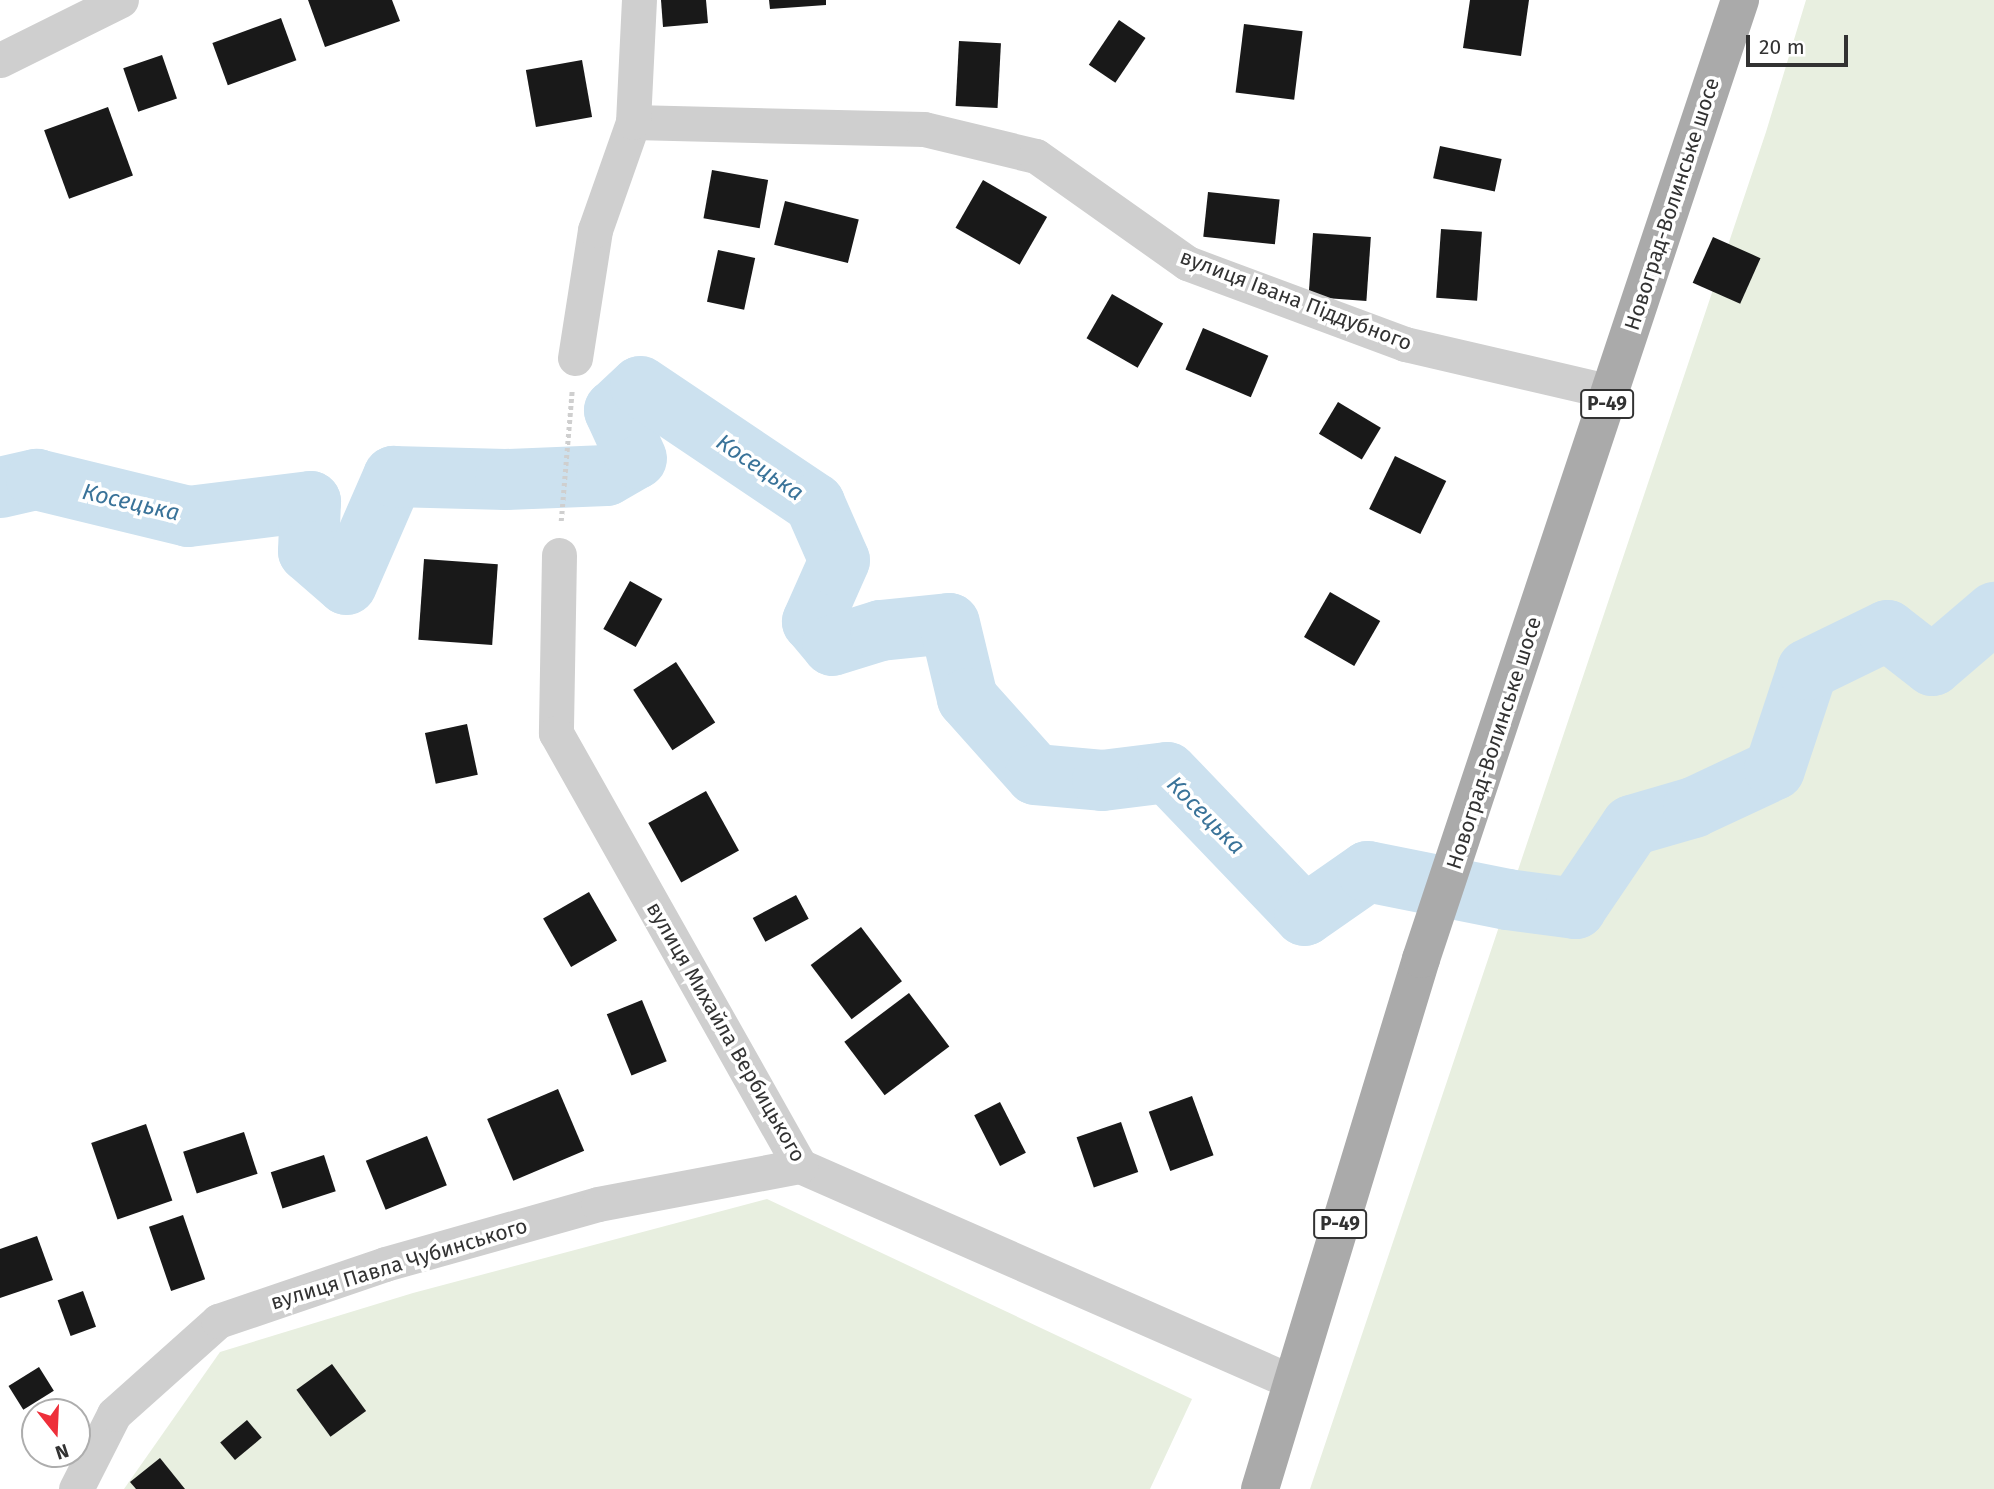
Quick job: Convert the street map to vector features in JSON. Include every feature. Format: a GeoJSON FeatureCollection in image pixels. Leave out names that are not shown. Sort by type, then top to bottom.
{"type":"FeatureCollection","features":[{"type":"Feature","properties":{"kind":"main road","name":"Новоград-Волинське шосе"},"geometry":{"type":"LineString","coordinates":[[1260,1489],[1421,959],[1474,808],[1740,0]]}},
{"type":"Feature","properties":{"kind":"street"},"geometry":{"type":"LineString","coordinates":[[0,60],[121,0]]}},
{"type":"Feature","properties":{"kind":"street"},"geometry":{"type":"LineString","coordinates":[[575,358],[595,230],[633,122],[639,0]]}},
{"type":"Feature","properties":{"kind":"street","name":"вулиця Івана Піддубного"},"geometry":{"type":"LineString","coordinates":[[633,122],[924,129],[1035,156],[1187,263],[1405,344],[1611,392]]}},
{"type":"Feature","properties":{"kind":"street","name":"вулиця Михайла Вербицького"},"geometry":{"type":"LineString","coordinates":[[559,555],[556,733],[800,1166],[1292,1382]]}},
{"type":"Feature","properties":{"kind":"street","name":"вулиця Павла Чубинського"},"geometry":{"type":"LineString","coordinates":[[76,1489],[114,1414],[218,1321],[385,1264],[598,1204],[800,1166]]}},
{"type":"Feature","properties":{"kind":"path"},"geometry":{"type":"LineString","coordinates":[[559,555],[575,358]]}},
{"type":"Feature","properties":{"kind":"green space"},"geometry":{"type":"Polygon","coordinates":[[[1806,0],[1994,0],[1994,1489],[1310,1489],[1766,132],[1806,0]]]}},
{"type":"Feature","properties":{"kind":"green space"},"geometry":{"type":"Polygon","coordinates":[[[767,1199],[1192,1399],[1150,1489],[124,1489],[220,1352],[413,1293],[767,1199]]]}},
{"type":"Feature","properties":{"kind":"water"},"geometry":{"type":"Polygon","coordinates":[[[1385,854],[1412,862],[1412,900],[1380,874],[1385,854]]]}},
{"type":"Feature","properties":{"kind":"water"},"geometry":{"type":"Polygon","coordinates":[[[1528,886],[1616,894],[1581,919],[1518,911],[1528,886]]]}},
{"type":"Feature","properties":{"kind":"building"},"geometry":{"type":"Polygon","coordinates":[[[308,0],[392,0],[400,21],[325,47],[308,0]]]}},
{"type":"Feature","properties":{"kind":"building"},"geometry":{"type":"Polygon","coordinates":[[[661,0],[706,0],[708,23],[663,27],[661,0]]]}},
{"type":"Feature","properties":{"kind":"building"},"geometry":{"type":"Polygon","coordinates":[[[769,0],[826,0],[826,5],[770,9],[769,0]]]}},
{"type":"Feature","properties":{"kind":"building"},"geometry":{"type":"Polygon","coordinates":[[[1470,0],[1529,0],[1521,56],[1463,48],[1470,0]]]}},
{"type":"Feature","properties":{"kind":"building"},"geometry":{"type":"Polygon","coordinates":[[[281,18],[296,60],[228,85],[212,43],[281,18]]]}},
{"type":"Feature","properties":{"kind":"building"},"geometry":{"type":"Polygon","coordinates":[[[1119,20],[1146,38],[1115,83],[1089,65],[1119,20]]]}},
{"type":"Feature","properties":{"kind":"building"},"geometry":{"type":"Polygon","coordinates":[[[1244,24],[1303,31],[1294,100],[1236,92],[1244,24]]]}},
{"type":"Feature","properties":{"kind":"building"},"geometry":{"type":"Polygon","coordinates":[[[959,41],[1001,43],[998,108],[956,106],[959,41]]]}},
{"type":"Feature","properties":{"kind":"building"},"geometry":{"type":"Polygon","coordinates":[[[162,55],[177,98],[138,112],[123,68],[162,55]]]}},
{"type":"Feature","properties":{"kind":"building"},"geometry":{"type":"Polygon","coordinates":[[[582,60],[592,117],[536,127],[526,70],[582,60]]]}},
{"type":"Feature","properties":{"kind":"building"},"geometry":{"type":"Polygon","coordinates":[[[108,107],[133,176],[69,199],[44,130],[108,107]]]}},
{"type":"Feature","properties":{"kind":"building"},"geometry":{"type":"Polygon","coordinates":[[[1440,146],[1502,159],[1495,191],[1433,178],[1440,146]]]}},
{"type":"Feature","properties":{"kind":"building"},"geometry":{"type":"Polygon","coordinates":[[[712,170],[768,180],[760,228],[703,218],[712,170]]]}},
{"type":"Feature","properties":{"kind":"building"},"geometry":{"type":"Polygon","coordinates":[[[983,180],[1047,217],[1020,265],[956,228],[983,180]]]}},
{"type":"Feature","properties":{"kind":"building"},"geometry":{"type":"Polygon","coordinates":[[[1208,192],[1280,200],[1275,244],[1203,237],[1208,192]]]}},
{"type":"Feature","properties":{"kind":"building"},"geometry":{"type":"Polygon","coordinates":[[[785,201],[859,219],[848,263],[774,245],[785,201]]]}},
{"type":"Feature","properties":{"kind":"building"},"geometry":{"type":"Polygon","coordinates":[[[1441,229],[1482,232],[1477,301],[1436,298],[1441,229]]]}},
{"type":"Feature","properties":{"kind":"building"},"geometry":{"type":"Polygon","coordinates":[[[1313,233],[1371,237],[1366,301],[1309,297],[1313,233]]]}},
{"type":"Feature","properties":{"kind":"building"},"geometry":{"type":"Polygon","coordinates":[[[1713,237],[1761,258],[1740,304],[1693,283],[1713,237]]]}},
{"type":"Feature","properties":{"kind":"building"},"geometry":{"type":"Polygon","coordinates":[[[718,250],[755,258],[744,310],[707,302],[718,250]]]}},
{"type":"Feature","properties":{"kind":"building"},"geometry":{"type":"Polygon","coordinates":[[[1112,294],[1163,324],[1138,368],[1086,338],[1112,294]]]}},
{"type":"Feature","properties":{"kind":"building"},"geometry":{"type":"Polygon","coordinates":[[[1203,328],[1268,356],[1251,397],[1185,369],[1203,328]]]}},
{"type":"Feature","properties":{"kind":"building"},"geometry":{"type":"Polygon","coordinates":[[[1338,402],[1381,428],[1362,459],[1319,434],[1338,402]]]}},
{"type":"Feature","properties":{"kind":"building"},"geometry":{"type":"Polygon","coordinates":[[[1395,456],[1446,481],[1420,534],[1369,509],[1395,456]]]}},
{"type":"Feature","properties":{"kind":"building"},"geometry":{"type":"Polygon","coordinates":[[[424,559],[498,564],[492,645],[418,640],[424,559]]]}},
{"type":"Feature","properties":{"kind":"building"},"geometry":{"type":"Polygon","coordinates":[[[630,581],[662,599],[636,647],[603,629],[630,581]]]}},
{"type":"Feature","properties":{"kind":"building"},"geometry":{"type":"Polygon","coordinates":[[[1330,592],[1380,621],[1354,666],[1304,637],[1330,592]]]}},
{"type":"Feature","properties":{"kind":"building"},"geometry":{"type":"Polygon","coordinates":[[[676,662],[715,722],[672,750],[633,690],[676,662]]]}},
{"type":"Feature","properties":{"kind":"building"},"geometry":{"type":"Polygon","coordinates":[[[467,724],[478,775],[436,784],[425,733],[467,724]]]}},
{"type":"Feature","properties":{"kind":"building"},"geometry":{"type":"Polygon","coordinates":[[[706,791],[739,850],[681,882],[648,823],[706,791]]]}},
{"type":"Feature","properties":{"kind":"building"},"geometry":{"type":"Polygon","coordinates":[[[589,892],[617,940],[571,967],[543,918],[589,892]]]}},
{"type":"Feature","properties":{"kind":"building"},"geometry":{"type":"Polygon","coordinates":[[[796,895],[809,919],[765,942],[753,918],[796,895]]]}},
{"type":"Feature","properties":{"kind":"building"},"geometry":{"type":"Polygon","coordinates":[[[861,927],[902,981],[852,1019],[811,965],[861,927]]]}},
{"type":"Feature","properties":{"kind":"building"},"geometry":{"type":"Polygon","coordinates":[[[909,993],[949,1047],[885,1095],[844,1042],[909,993]]]}},
{"type":"Feature","properties":{"kind":"building"},"geometry":{"type":"Polygon","coordinates":[[[642,1000],[667,1061],[631,1075],[607,1014],[642,1000]]]}},
{"type":"Feature","properties":{"kind":"building"},"geometry":{"type":"Polygon","coordinates":[[[558,1089],[584,1151],[513,1181],[487,1119],[558,1089]]]}},
{"type":"Feature","properties":{"kind":"building"},"geometry":{"type":"Polygon","coordinates":[[[1192,1096],[1214,1155],[1170,1171],[1149,1112],[1192,1096]]]}},
{"type":"Feature","properties":{"kind":"building"},"geometry":{"type":"Polygon","coordinates":[[[1000,1102],[1026,1153],[1000,1166],[974,1115],[1000,1102]]]}},
{"type":"Feature","properties":{"kind":"building"},"geometry":{"type":"Polygon","coordinates":[[[1121,1122],[1138,1172],[1094,1187],[1077,1137],[1121,1122]]]}},
{"type":"Feature","properties":{"kind":"building"},"geometry":{"type":"Polygon","coordinates":[[[146,1124],[172,1201],[118,1219],[91,1143],[146,1124]]]}},
{"type":"Feature","properties":{"kind":"building"},"geometry":{"type":"Polygon","coordinates":[[[244,1132],[258,1174],[197,1194],[183,1152],[244,1132]]]}},
{"type":"Feature","properties":{"kind":"building"},"geometry":{"type":"Polygon","coordinates":[[[427,1136],[447,1185],[386,1210],[366,1161],[427,1136]]]}},
{"type":"Feature","properties":{"kind":"building"},"geometry":{"type":"Polygon","coordinates":[[[324,1155],[336,1191],[282,1208],[271,1172],[324,1155]]]}},
{"type":"Feature","properties":{"kind":"building"},"geometry":{"type":"Polygon","coordinates":[[[183,1215],[205,1279],[171,1291],[149,1227],[183,1215]]]}},
{"type":"Feature","properties":{"kind":"building"},"geometry":{"type":"Polygon","coordinates":[[[37,1236],[53,1280],[0,1298],[0,1249],[37,1236]]]}},
{"type":"Feature","properties":{"kind":"building"},"geometry":{"type":"Polygon","coordinates":[[[83,1291],[96,1327],[71,1336],[58,1300],[83,1291]]]}},
{"type":"Feature","properties":{"kind":"building"},"geometry":{"type":"Polygon","coordinates":[[[332,1364],[366,1411],[330,1437],[296,1390],[332,1364]]]}},
{"type":"Feature","properties":{"kind":"building"},"geometry":{"type":"Polygon","coordinates":[[[39,1367],[54,1391],[42,1398],[21,1398],[21,1406],[8,1386],[39,1367]]]}},
{"type":"Feature","properties":{"kind":"building"},"geometry":{"type":"Polygon","coordinates":[[[247,1420],[262,1438],[235,1460],[220,1442],[247,1420]]]}},
{"type":"Feature","properties":{"kind":"building"},"geometry":{"type":"Polygon","coordinates":[[[160,1458],[185,1489],[136,1489],[130,1482],[160,1458]]]}},
{"type":"Feature","properties":{"kind":"waterway","name":"Косецька"},"geometry":{"type":"LineString","coordinates":[[0,487],[36,479],[188,516],[310,501],[308,551],[346,584],[393,476],[505,479],[606,475],[636,458],[614,410],[640,386],[814,503],[839,560],[812,621],[832,645],[880,630],[949,623],[967,698],[1035,774],[1102,780],[1167,772],[1304,915],[1367,871],[1507,899],[1575,908],[1631,825],[1693,807],[1774,769],[1807,669],[1887,630],[1932,665],[1994,612]]}}]}
